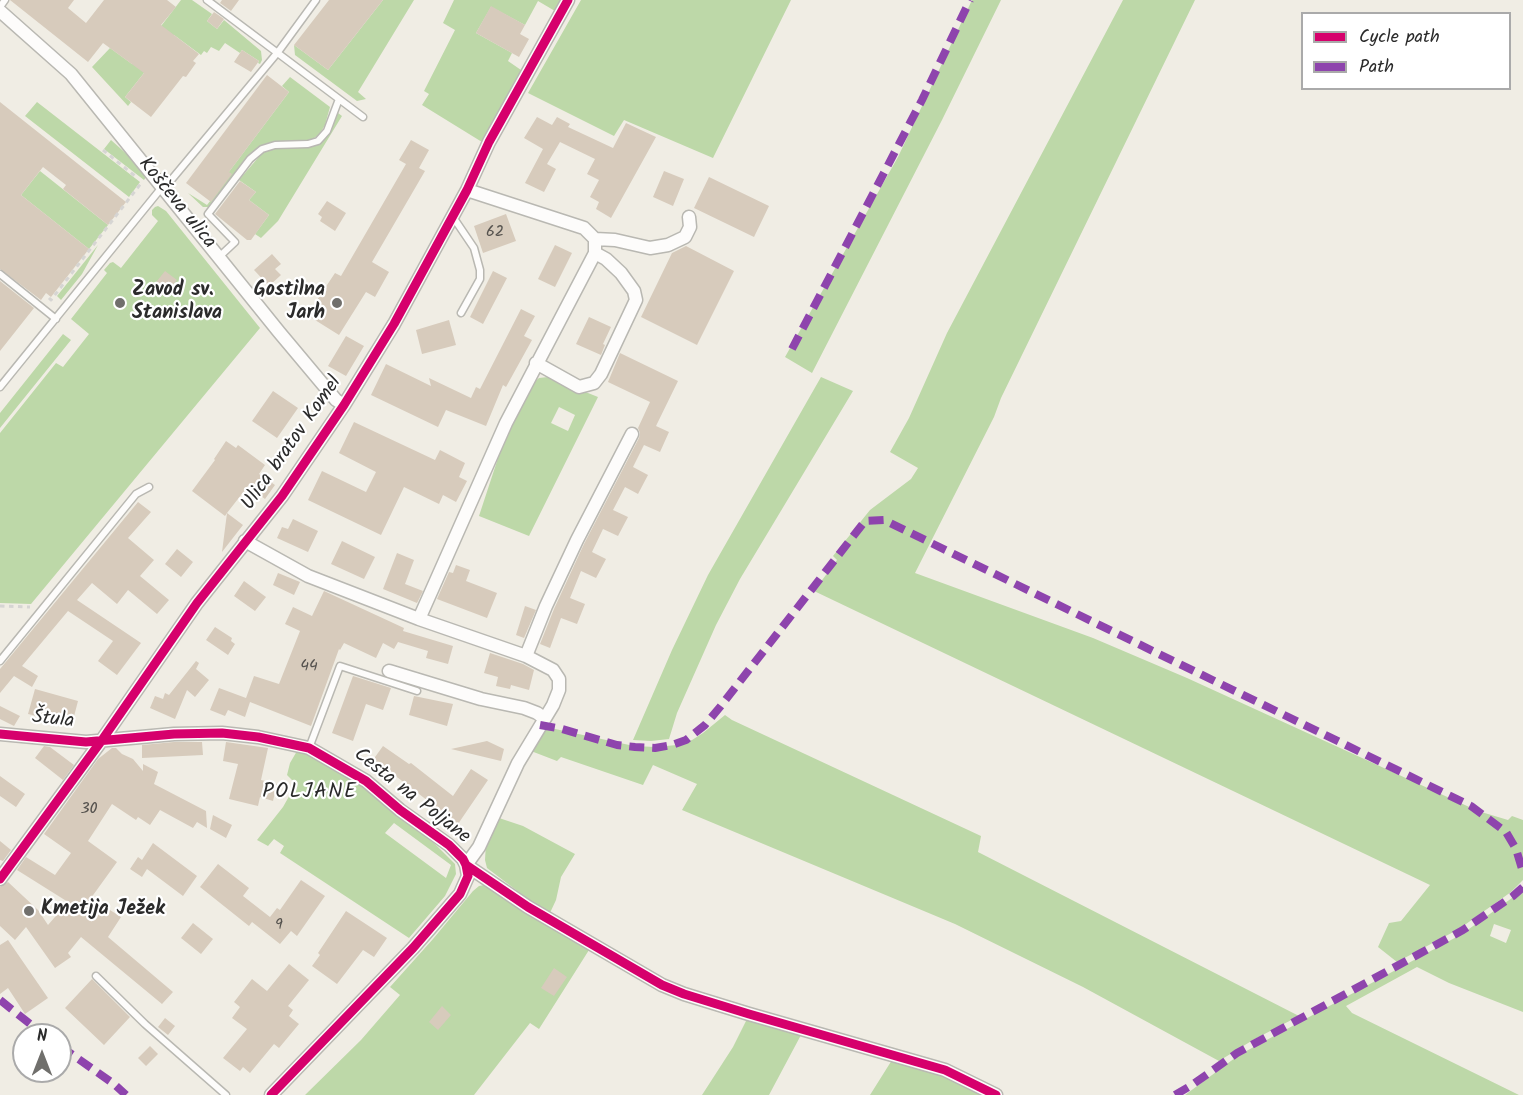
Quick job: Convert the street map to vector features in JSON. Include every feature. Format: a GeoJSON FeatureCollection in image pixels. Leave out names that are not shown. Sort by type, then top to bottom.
{"type":"FeatureCollection","features":[{"type":"Feature","properties":{"kind":"street","name":"Ulica bratov Komel"},"geometry":{"type":"LineString","coordinates":[[0,879],[102,740],[197,603],[282,496],[344,405],[394,324],[467,190],[489,142],[568,0]]}},
{"type":"Feature","properties":{"kind":"street","name":"Koščeva ulica"},"geometry":{"type":"LineString","coordinates":[[0,9],[71,74],[307,366],[336,400],[344,405]]}},
{"type":"Feature","properties":{"kind":"street"},"geometry":{"type":"LineString","coordinates":[[467,190],[584,228],[595,239],[615,240],[650,248],[668,245],[685,237],[690,227],[689,217]]}},
{"type":"Feature","properties":{"kind":"street"},"geometry":{"type":"LineString","coordinates":[[418,619],[506,423],[595,253],[595,239]]}},
{"type":"Feature","properties":{"kind":"street"},"geometry":{"type":"LineString","coordinates":[[537,363],[579,387],[594,383],[601,374],[636,300],[634,291],[621,273],[606,259],[595,253]]}},
{"type":"Feature","properties":{"kind":"street"},"geometry":{"type":"LineString","coordinates":[[526,656],[546,606],[577,540],[632,434]]}},
{"type":"Feature","properties":{"kind":"street","name":"Ulica bratov Komel"},"geometry":{"type":"LineString","coordinates":[[245,541],[308,576],[548,666],[559,679],[559,690],[544,718]]}},
{"type":"Feature","properties":{"kind":"street"},"geometry":{"type":"LineString","coordinates":[[389,671],[481,699],[524,708],[544,718],[510,778],[479,847],[466,865],[528,907],[662,985],[749,1014],[945,1070],[996,1095]]}},
{"type":"Feature","properties":{"kind":"street","name":"Cesta na Poljane"},"geometry":{"type":"LineString","coordinates":[[102,740],[222,733],[268,738],[309,748],[366,781],[400,810],[449,845],[466,865],[468,876],[460,894],[413,948],[271,1095]]}},
{"type":"Feature","properties":{"kind":"street","name":"Štula"},"geometry":{"type":"LineString","coordinates":[[0,734],[71,741],[102,740]]}},
{"type":"Feature","properties":{"kind":"lane"},"geometry":{"type":"LineString","coordinates":[[0,9],[5,0]]}},
{"type":"Feature","properties":{"kind":"lane"},"geometry":{"type":"LineString","coordinates":[[207,0],[363,117]]}},
{"type":"Feature","properties":{"kind":"lane"},"geometry":{"type":"LineString","coordinates":[[0,387],[163,186],[278,52],[316,0]]}},
{"type":"Feature","properties":{"kind":"lane"},"geometry":{"type":"LineString","coordinates":[[219,257],[235,242],[208,214],[250,159],[261,149],[274,145],[308,144],[318,141],[327,130],[339,99]]}},
{"type":"Feature","properties":{"kind":"lane"},"geometry":{"type":"LineString","coordinates":[[453,216],[474,248],[480,270],[480,279],[461,313]]}},
{"type":"Feature","properties":{"kind":"lane"},"geometry":{"type":"LineString","coordinates":[[0,274],[56,319]]}},
{"type":"Feature","properties":{"kind":"lane"},"geometry":{"type":"LineString","coordinates":[[0,373],[7,379]]}},
{"type":"Feature","properties":{"kind":"lane"},"geometry":{"type":"LineString","coordinates":[[0,661],[136,494],[149,487]]}},
{"type":"Feature","properties":{"kind":"lane"},"geometry":{"type":"LineString","coordinates":[[309,748],[340,666],[417,691]]}},
{"type":"Feature","properties":{"kind":"lane"},"geometry":{"type":"LineString","coordinates":[[96,976],[145,1024],[226,1095]]}},
{"type":"Feature","properties":{"kind":"path"},"geometry":{"type":"LineString","coordinates":[[42,293],[51,300],[143,183],[103,150]]}},
{"type":"Feature","properties":{"kind":"green space"},"geometry":{"type":"Polygon","coordinates":[[[181,0],[192,0],[212,14],[207,21],[217,29],[224,20],[261,51],[260,64],[242,50],[240,53],[225,43],[219,51],[211,47],[207,53],[204,51],[201,55],[174,35],[125,97],[131,102],[128,106],[92,67],[110,48],[132,64],[181,0]]]}},
{"type":"Feature","properties":{"kind":"green space"},"geometry":{"type":"Polygon","coordinates":[[[383,0],[414,0],[358,92],[366,99],[357,101],[295,55],[294,45],[328,70],[383,0]]]}},
{"type":"Feature","properties":{"kind":"green space"},"geometry":{"type":"Polygon","coordinates":[[[454,0],[561,0],[555,11],[538,1],[525,25],[491,7],[476,33],[512,53],[508,61],[521,70],[482,142],[422,105],[429,94],[424,91],[455,30],[443,23],[454,0]]]}},
{"type":"Feature","properties":{"kind":"green space"},"geometry":{"type":"Polygon","coordinates":[[[581,0],[791,0],[713,158],[624,120],[614,136],[528,93],[581,0]]]}},
{"type":"Feature","properties":{"kind":"green space"},"geometry":{"type":"Polygon","coordinates":[[[972,0],[1001,0],[812,373],[785,357],[898,157],[972,0]]]}},
{"type":"Feature","properties":{"kind":"green space"},"geometry":{"type":"Polygon","coordinates":[[[1123,0],[1195,0],[1001,398],[994,417],[915,573],[1093,638],[1187,678],[1478,811],[1508,820],[1512,816],[1523,820],[1523,880],[1511,892],[1459,929],[1397,962],[1378,947],[1389,923],[1401,921],[1430,885],[814,591],[837,560],[833,556],[870,510],[911,479],[918,468],[890,452],[909,418],[947,333],[1123,0]]]}},
{"type":"Feature","properties":{"kind":"green space"},"geometry":{"type":"Polygon","coordinates":[[[290,77],[330,107],[325,125],[319,135],[309,141],[278,142],[262,147],[249,156],[208,207],[203,207],[188,193],[207,205],[218,191],[216,189],[289,92],[282,86],[290,77]]]}},
{"type":"Feature","properties":{"kind":"green space"},"geometry":{"type":"Polygon","coordinates":[[[37,102],[140,182],[129,197],[25,116],[37,102]]]}},
{"type":"Feature","properties":{"kind":"green space"},"geometry":{"type":"Polygon","coordinates":[[[338,113],[342,116],[278,221],[261,238],[255,234],[269,215],[249,200],[256,192],[239,180],[263,152],[276,147],[307,148],[317,145],[330,131],[338,113]]]}},
{"type":"Feature","properties":{"kind":"green space"},"geometry":{"type":"Polygon","coordinates":[[[111,140],[130,157],[146,177],[144,180],[104,149],[111,140]]]}},
{"type":"Feature","properties":{"kind":"green space"},"geometry":{"type":"Polygon","coordinates":[[[40,171],[108,225],[89,249],[21,195],[40,171]]]}},
{"type":"Feature","properties":{"kind":"green space"},"geometry":{"type":"Polygon","coordinates":[[[158,206],[166,211],[260,328],[31,604],[0,603],[0,433],[56,363],[63,367],[89,334],[71,319],[107,273],[104,270],[110,263],[113,262],[121,268],[158,221],[152,215],[152,210],[158,206]]]}},
{"type":"Feature","properties":{"kind":"green space"},"geometry":{"type":"Polygon","coordinates":[[[98,245],[82,274],[61,300],[57,296],[98,245]]]}},
{"type":"Feature","properties":{"kind":"green space"},"geometry":{"type":"Polygon","coordinates":[[[63,334],[71,340],[0,428],[0,413],[63,334]]]}},
{"type":"Feature","properties":{"kind":"green space"},"geometry":{"type":"Polygon","coordinates":[[[548,377],[598,397],[529,536],[479,516],[513,420],[533,383],[539,378],[548,377]],[[559,407],[551,423],[568,431],[575,415],[559,407]]]}},
{"type":"Feature","properties":{"kind":"green space"},"geometry":{"type":"Polygon","coordinates":[[[821,377],[853,391],[740,579],[716,625],[677,713],[669,739],[633,740],[708,575],[821,377]]]}},
{"type":"Feature","properties":{"kind":"green space"},"geometry":{"type":"Polygon","coordinates":[[[725,715],[981,836],[978,852],[1299,1016],[1219,1061],[1083,987],[955,924],[682,810],[697,784],[653,765],[643,785],[561,757],[557,761],[531,751],[546,727],[634,746],[655,747],[677,745],[692,740],[725,715]]]}},
{"type":"Feature","properties":{"kind":"green space"},"geometry":{"type":"Polygon","coordinates":[[[297,751],[306,752],[358,782],[435,844],[455,864],[456,874],[445,896],[409,938],[280,853],[284,846],[274,839],[268,846],[257,840],[283,807],[296,784],[287,775],[290,763],[297,751]],[[394,823],[385,833],[446,878],[451,865],[394,823]]]}},
{"type":"Feature","properties":{"kind":"green space"},"geometry":{"type":"Polygon","coordinates":[[[499,818],[523,826],[575,854],[561,877],[556,900],[549,915],[487,868],[486,843],[499,818]]]}},
{"type":"Feature","properties":{"kind":"green space"},"geometry":{"type":"Polygon","coordinates":[[[484,885],[589,950],[539,1029],[530,1023],[474,1095],[305,1095],[361,1040],[400,995],[390,987],[473,891],[484,885]]]}},
{"type":"Feature","properties":{"kind":"green space"},"geometry":{"type":"Polygon","coordinates":[[[1523,890],[1523,1012],[1449,983],[1417,967],[1346,1006],[1352,1013],[1519,1095],[1185,1095],[1239,1055],[1462,934],[1523,890]],[[1494,924],[1490,936],[1506,943],[1511,930],[1494,924]]]}},
{"type":"Feature","properties":{"kind":"green space"},"geometry":{"type":"Polygon","coordinates":[[[747,1019],[801,1035],[769,1095],[702,1095],[733,1047],[747,1019]]]}},
{"type":"Feature","properties":{"kind":"green space"},"geometry":{"type":"Polygon","coordinates":[[[892,1060],[954,1079],[986,1095],[870,1095],[892,1060]]]}},
{"type":"Feature","properties":{"kind":"building"},"geometry":{"type":"Polygon","coordinates":[[[10,0],[74,0],[68,8],[86,23],[104,0],[167,0],[176,7],[161,25],[199,54],[193,61],[196,63],[186,77],[183,76],[151,117],[125,97],[144,73],[103,43],[88,62],[10,0]]]}},
{"type":"Feature","properties":{"kind":"building"},"geometry":{"type":"Polygon","coordinates":[[[222,0],[239,0],[231,11],[220,3],[222,0]]]}},
{"type":"Feature","properties":{"kind":"building"},"geometry":{"type":"Polygon","coordinates":[[[329,0],[383,0],[328,70],[294,45],[329,0]]]}},
{"type":"Feature","properties":{"kind":"building"},"geometry":{"type":"Polygon","coordinates":[[[491,6],[525,25],[520,34],[529,39],[519,57],[476,33],[491,6]]]}},
{"type":"Feature","properties":{"kind":"building"},"geometry":{"type":"Polygon","coordinates":[[[214,12],[224,19],[217,29],[207,21],[214,12]]]}},
{"type":"Feature","properties":{"kind":"building"},"geometry":{"type":"Polygon","coordinates":[[[242,50],[259,61],[251,72],[234,62],[242,50]]]}},
{"type":"Feature","properties":{"kind":"building"},"geometry":{"type":"Polygon","coordinates":[[[267,75],[289,92],[229,172],[232,174],[211,202],[186,183],[267,75]]]}},
{"type":"Feature","properties":{"kind":"building"},"geometry":{"type":"Polygon","coordinates":[[[0,102],[126,202],[108,225],[63,189],[66,185],[43,167],[21,195],[89,249],[51,297],[46,293],[41,300],[0,269],[0,102]]]}},
{"type":"Feature","properties":{"kind":"building"},"geometry":{"type":"Polygon","coordinates":[[[537,117],[552,125],[557,117],[570,124],[568,127],[613,148],[626,123],[656,137],[611,218],[596,209],[599,202],[590,197],[599,180],[587,174],[595,159],[560,142],[547,164],[556,169],[544,192],[525,183],[543,149],[524,138],[537,117]]]}},
{"type":"Feature","properties":{"kind":"building"},"geometry":{"type":"Polygon","coordinates":[[[411,140],[429,150],[419,168],[425,171],[372,262],[389,272],[375,297],[366,292],[339,335],[307,315],[335,273],[341,276],[406,164],[399,160],[411,140]]]}},
{"type":"Feature","properties":{"kind":"building"},"geometry":{"type":"Polygon","coordinates":[[[664,171],[684,179],[673,206],[653,197],[664,171]]]}},
{"type":"Feature","properties":{"kind":"building"},"geometry":{"type":"Polygon","coordinates":[[[709,177],[769,206],[754,237],[694,208],[709,177]]]}},
{"type":"Feature","properties":{"kind":"building"},"geometry":{"type":"Polygon","coordinates":[[[240,181],[256,192],[249,200],[269,215],[251,240],[247,240],[215,214],[240,181]]]}},
{"type":"Feature","properties":{"kind":"building"},"geometry":{"type":"Polygon","coordinates":[[[327,201],[346,213],[335,231],[320,221],[322,217],[318,214],[327,201]]]}},
{"type":"Feature","properties":{"kind":"building"},"geometry":{"type":"Polygon","coordinates":[[[506,214],[516,241],[483,253],[474,226],[506,214]]]}},
{"type":"Feature","properties":{"kind":"building"},"geometry":{"type":"Polygon","coordinates":[[[555,245],[572,253],[555,287],[538,279],[555,245]]]}},
{"type":"Feature","properties":{"kind":"building"},"geometry":{"type":"Polygon","coordinates":[[[686,246],[734,271],[697,345],[641,317],[672,253],[686,246]]]}},
{"type":"Feature","properties":{"kind":"building"},"geometry":{"type":"Polygon","coordinates":[[[272,254],[281,264],[275,269],[281,275],[269,286],[254,270],[272,254]]]}},
{"type":"Feature","properties":{"kind":"building"},"geometry":{"type":"Polygon","coordinates":[[[165,271],[177,280],[164,296],[153,286],[165,271]]]}},
{"type":"Feature","properties":{"kind":"building"},"geometry":{"type":"Polygon","coordinates":[[[493,271],[507,278],[483,324],[470,317],[493,271]]]}},
{"type":"Feature","properties":{"kind":"building"},"geometry":{"type":"Polygon","coordinates":[[[0,281],[34,308],[0,351],[0,281]]]}},
{"type":"Feature","properties":{"kind":"building"},"geometry":{"type":"Polygon","coordinates":[[[521,309],[535,316],[524,336],[532,340],[506,387],[503,385],[486,426],[446,410],[438,427],[371,395],[386,364],[431,386],[429,378],[471,398],[476,387],[480,389],[521,309]]]}},
{"type":"Feature","properties":{"kind":"building"},"geometry":{"type":"Polygon","coordinates":[[[589,317],[611,327],[603,344],[605,345],[601,355],[576,344],[589,317]]]}},
{"type":"Feature","properties":{"kind":"building"},"geometry":{"type":"Polygon","coordinates":[[[449,320],[456,345],[422,354],[416,330],[449,320]]]}},
{"type":"Feature","properties":{"kind":"building"},"geometry":{"type":"Polygon","coordinates":[[[346,336],[364,346],[346,376],[328,366],[346,336]]]}},
{"type":"Feature","properties":{"kind":"building"},"geometry":{"type":"Polygon","coordinates":[[[620,353],[678,381],[656,426],[669,432],[660,452],[644,445],[633,467],[648,475],[638,494],[625,487],[613,510],[628,517],[618,536],[603,529],[592,552],[606,559],[596,578],[581,571],[570,598],[585,604],[577,624],[561,618],[550,648],[540,644],[554,609],[584,544],[639,438],[638,428],[650,402],[608,382],[620,353]]]}},
{"type":"Feature","properties":{"kind":"building"},"geometry":{"type":"Polygon","coordinates":[[[273,391],[298,408],[277,438],[252,421],[273,391]]]}},
{"type":"Feature","properties":{"kind":"building"},"geometry":{"type":"Polygon","coordinates":[[[354,422],[435,460],[440,450],[465,463],[459,477],[467,481],[456,502],[443,495],[439,504],[404,487],[381,535],[308,500],[322,471],[366,492],[376,472],[339,453],[354,422]]]}},
{"type":"Feature","properties":{"kind":"building"},"geometry":{"type":"Polygon","coordinates":[[[226,441],[236,448],[238,445],[265,465],[259,474],[275,485],[265,499],[248,486],[225,516],[192,491],[226,441]]]}},
{"type":"Feature","properties":{"kind":"building"},"geometry":{"type":"Polygon","coordinates":[[[138,502],[151,512],[128,538],[154,560],[140,576],[169,600],[157,614],[128,590],[117,604],[92,583],[77,600],[141,643],[117,675],[98,661],[113,641],[68,611],[22,666],[38,676],[32,687],[14,676],[0,693],[0,669],[138,502]]]}},
{"type":"Feature","properties":{"kind":"building"},"geometry":{"type":"Polygon","coordinates":[[[227,513],[243,525],[222,552],[227,513]]]}},
{"type":"Feature","properties":{"kind":"building"},"geometry":{"type":"Polygon","coordinates":[[[293,519],[318,531],[308,552],[277,538],[282,527],[288,529],[293,519]]]}},
{"type":"Feature","properties":{"kind":"building"},"geometry":{"type":"Polygon","coordinates":[[[342,541],[375,557],[364,579],[331,564],[342,541]]]}},
{"type":"Feature","properties":{"kind":"building"},"geometry":{"type":"Polygon","coordinates":[[[177,549],[193,562],[181,577],[165,564],[177,549]]]}},
{"type":"Feature","properties":{"kind":"building"},"geometry":{"type":"Polygon","coordinates":[[[397,553],[414,560],[405,584],[423,591],[417,603],[383,589],[397,553]]]}},
{"type":"Feature","properties":{"kind":"building"},"geometry":{"type":"Polygon","coordinates":[[[456,565],[470,570],[466,581],[497,593],[487,618],[437,599],[449,572],[453,573],[456,565]]]}},
{"type":"Feature","properties":{"kind":"building"},"geometry":{"type":"Polygon","coordinates":[[[278,573],[300,582],[294,595],[273,585],[278,573]]]}},
{"type":"Feature","properties":{"kind":"building"},"geometry":{"type":"Polygon","coordinates":[[[244,581],[266,597],[255,611],[234,596],[244,581]]]}},
{"type":"Feature","properties":{"kind":"building"},"geometry":{"type":"Polygon","coordinates":[[[324,591],[404,628],[403,631],[453,646],[448,664],[426,658],[428,651],[398,642],[394,649],[383,643],[376,658],[344,643],[339,649],[311,726],[250,702],[245,717],[228,710],[225,716],[210,710],[219,688],[246,698],[254,676],[279,684],[300,631],[285,624],[293,607],[312,616],[324,591]]]}},
{"type":"Feature","properties":{"kind":"building"},"geometry":{"type":"Polygon","coordinates":[[[525,606],[536,610],[524,638],[516,635],[525,606]]]}},
{"type":"Feature","properties":{"kind":"building"},"geometry":{"type":"Polygon","coordinates":[[[215,627],[232,638],[231,641],[235,644],[228,655],[206,640],[215,627]]]}},
{"type":"Feature","properties":{"kind":"building"},"geometry":{"type":"Polygon","coordinates":[[[490,653],[534,670],[529,690],[511,685],[510,689],[496,686],[498,677],[484,673],[490,653]]]}},
{"type":"Feature","properties":{"kind":"building"},"geometry":{"type":"Polygon","coordinates":[[[196,661],[199,663],[196,669],[209,680],[195,697],[187,690],[175,719],[150,708],[155,696],[163,699],[165,693],[169,695],[196,661]]]}},
{"type":"Feature","properties":{"kind":"building"},"geometry":{"type":"Polygon","coordinates":[[[353,676],[391,688],[383,710],[366,704],[353,741],[332,733],[353,676]]]}},
{"type":"Feature","properties":{"kind":"building"},"geometry":{"type":"Polygon","coordinates":[[[35,689],[78,701],[72,724],[28,714],[35,689]]]}},
{"type":"Feature","properties":{"kind":"building"},"geometry":{"type":"Polygon","coordinates":[[[414,696],[453,704],[447,726],[409,715],[414,696]]]}},
{"type":"Feature","properties":{"kind":"building"},"geometry":{"type":"Polygon","coordinates":[[[0,706],[20,716],[14,726],[0,719],[0,706]]]}},
{"type":"Feature","properties":{"kind":"building"},"geometry":{"type":"Polygon","coordinates":[[[487,741],[504,749],[501,761],[451,749],[487,741]]]}},
{"type":"Feature","properties":{"kind":"building"},"geometry":{"type":"Polygon","coordinates":[[[202,742],[203,755],[142,758],[142,745],[202,742]]]}},
{"type":"Feature","properties":{"kind":"building"},"geometry":{"type":"Polygon","coordinates":[[[226,742],[268,748],[261,780],[277,784],[273,801],[260,797],[258,806],[229,799],[238,764],[223,761],[226,742]]]}},
{"type":"Feature","properties":{"kind":"building"},"geometry":{"type":"Polygon","coordinates":[[[44,746],[50,747],[74,765],[63,780],[35,758],[44,746]]]}},
{"type":"Feature","properties":{"kind":"building"},"geometry":{"type":"Polygon","coordinates":[[[383,746],[409,764],[411,763],[453,796],[471,769],[488,780],[458,824],[393,774],[390,778],[370,764],[383,746]]]}},
{"type":"Feature","properties":{"kind":"building"},"geometry":{"type":"Polygon","coordinates":[[[112,748],[116,748],[133,759],[143,771],[143,764],[158,772],[154,784],[206,811],[207,828],[197,822],[193,828],[160,810],[150,825],[138,817],[136,820],[112,804],[88,841],[117,862],[91,898],[121,917],[108,937],[173,992],[162,1004],[81,937],[68,953],[71,957],[55,968],[26,927],[15,940],[0,926],[0,887],[8,882],[38,910],[48,925],[68,902],[17,870],[26,857],[55,875],[71,853],[44,834],[98,759],[112,748]]]}},
{"type":"Feature","properties":{"kind":"building"},"geometry":{"type":"Polygon","coordinates":[[[0,776],[25,794],[16,807],[0,796],[0,776]]]}},
{"type":"Feature","properties":{"kind":"building"},"geometry":{"type":"Polygon","coordinates":[[[213,815],[232,825],[226,838],[210,829],[213,815]]]}},
{"type":"Feature","properties":{"kind":"building"},"geometry":{"type":"Polygon","coordinates":[[[0,841],[11,850],[3,861],[0,860],[0,841]]]}},
{"type":"Feature","properties":{"kind":"building"},"geometry":{"type":"Polygon","coordinates":[[[153,843],[197,876],[183,896],[147,869],[142,877],[130,869],[138,857],[142,860],[153,843]]]}},
{"type":"Feature","properties":{"kind":"building"},"geometry":{"type":"Polygon","coordinates":[[[218,864],[249,888],[243,896],[270,917],[277,908],[280,910],[301,880],[325,896],[297,936],[291,931],[280,944],[252,922],[249,926],[200,887],[218,864]]]}},
{"type":"Feature","properties":{"kind":"building"},"geometry":{"type":"Polygon","coordinates":[[[346,911],[387,938],[374,957],[363,950],[337,984],[312,966],[346,911]]]}},
{"type":"Feature","properties":{"kind":"building"},"geometry":{"type":"Polygon","coordinates":[[[193,923],[213,939],[201,954],[181,938],[193,923]]]}},
{"type":"Feature","properties":{"kind":"building"},"geometry":{"type":"Polygon","coordinates":[[[8,940],[48,998],[25,1014],[8,988],[0,994],[0,945],[8,940]]]}},
{"type":"Feature","properties":{"kind":"building"},"geometry":{"type":"Polygon","coordinates":[[[289,964],[309,980],[288,1006],[293,1010],[289,1016],[299,1024],[279,1048],[274,1044],[250,1073],[243,1067],[240,1071],[223,1058],[247,1029],[232,1018],[240,1007],[234,1002],[252,979],[267,991],[289,964]]]}},
{"type":"Feature","properties":{"kind":"building"},"geometry":{"type":"Polygon","coordinates":[[[554,968],[567,977],[554,996],[541,988],[554,968]]]}},
{"type":"Feature","properties":{"kind":"building"},"geometry":{"type":"Polygon","coordinates":[[[92,979],[130,1017],[104,1045],[65,1008],[92,979]]]}},
{"type":"Feature","properties":{"kind":"building"},"geometry":{"type":"Polygon","coordinates":[[[442,1006],[451,1015],[438,1030],[429,1022],[442,1006]]]}},
{"type":"Feature","properties":{"kind":"building"},"geometry":{"type":"Polygon","coordinates":[[[165,1018],[175,1026],[168,1035],[158,1027],[165,1018]]]}},
{"type":"Feature","properties":{"kind":"building"},"geometry":{"type":"Polygon","coordinates":[[[150,1046],[158,1054],[146,1066],[138,1058],[150,1046]]]}},
{"type":"Feature","properties":{"kind":"marked path"},"geometry":{"type":"LineString","coordinates":[[792,349],[922,100],[970,0]]}},
{"type":"Feature","properties":{"kind":"marked path"},"geometry":{"type":"LineString","coordinates":[[540,725],[617,745],[635,747],[655,748],[686,740],[705,725],[720,707],[865,521],[884,520],[1471,806],[1506,832],[1516,849],[1523,872]]}},
{"type":"Feature","properties":{"kind":"marked path"},"geometry":{"type":"LineString","coordinates":[[1175,1095],[1237,1053],[1463,930],[1523,887]]}},
{"type":"Feature","properties":{"kind":"marked path"},"geometry":{"type":"LineString","coordinates":[[0,1000],[29,1023]]}},
{"type":"Feature","properties":{"kind":"marked path"},"geometry":{"type":"LineString","coordinates":[[72,1054],[126,1095]]}},
{"type":"Feature","properties":{"kind":"cycle path"},"geometry":{"type":"LineString","coordinates":[[0,879],[102,740],[197,603],[282,496],[344,405],[394,324],[467,190],[489,142],[568,0]]}},
{"type":"Feature","properties":{"kind":"cycle path"},"geometry":{"type":"LineString","coordinates":[[0,734],[86,742],[174,734],[222,733],[258,737],[309,748],[366,781],[400,810],[449,845],[463,859],[468,876],[460,894],[413,948],[271,1095]]}},
{"type":"Feature","properties":{"kind":"cycle path"},"geometry":{"type":"LineString","coordinates":[[466,865],[528,907],[662,985],[749,1014],[945,1070],[996,1095]]}},
{"type":"Feature","properties":{"kind":"place","name":"Zavod sv. Stanislava"},"geometry":{"type":"Point","coordinates":[120,303]}},
{"type":"Feature","properties":{"kind":"place","name":"Gostilna Jarh"},"geometry":{"type":"Point","coordinates":[337,303]}},
{"type":"Feature","properties":{"kind":"place","name":"Kmetija Ježek"},"geometry":{"type":"Point","coordinates":[29,911]}},
{"type":"Feature","properties":{"kind":"district","name":"POLJANE"},"geometry":{"type":"Point","coordinates":[310,793]}}]}
